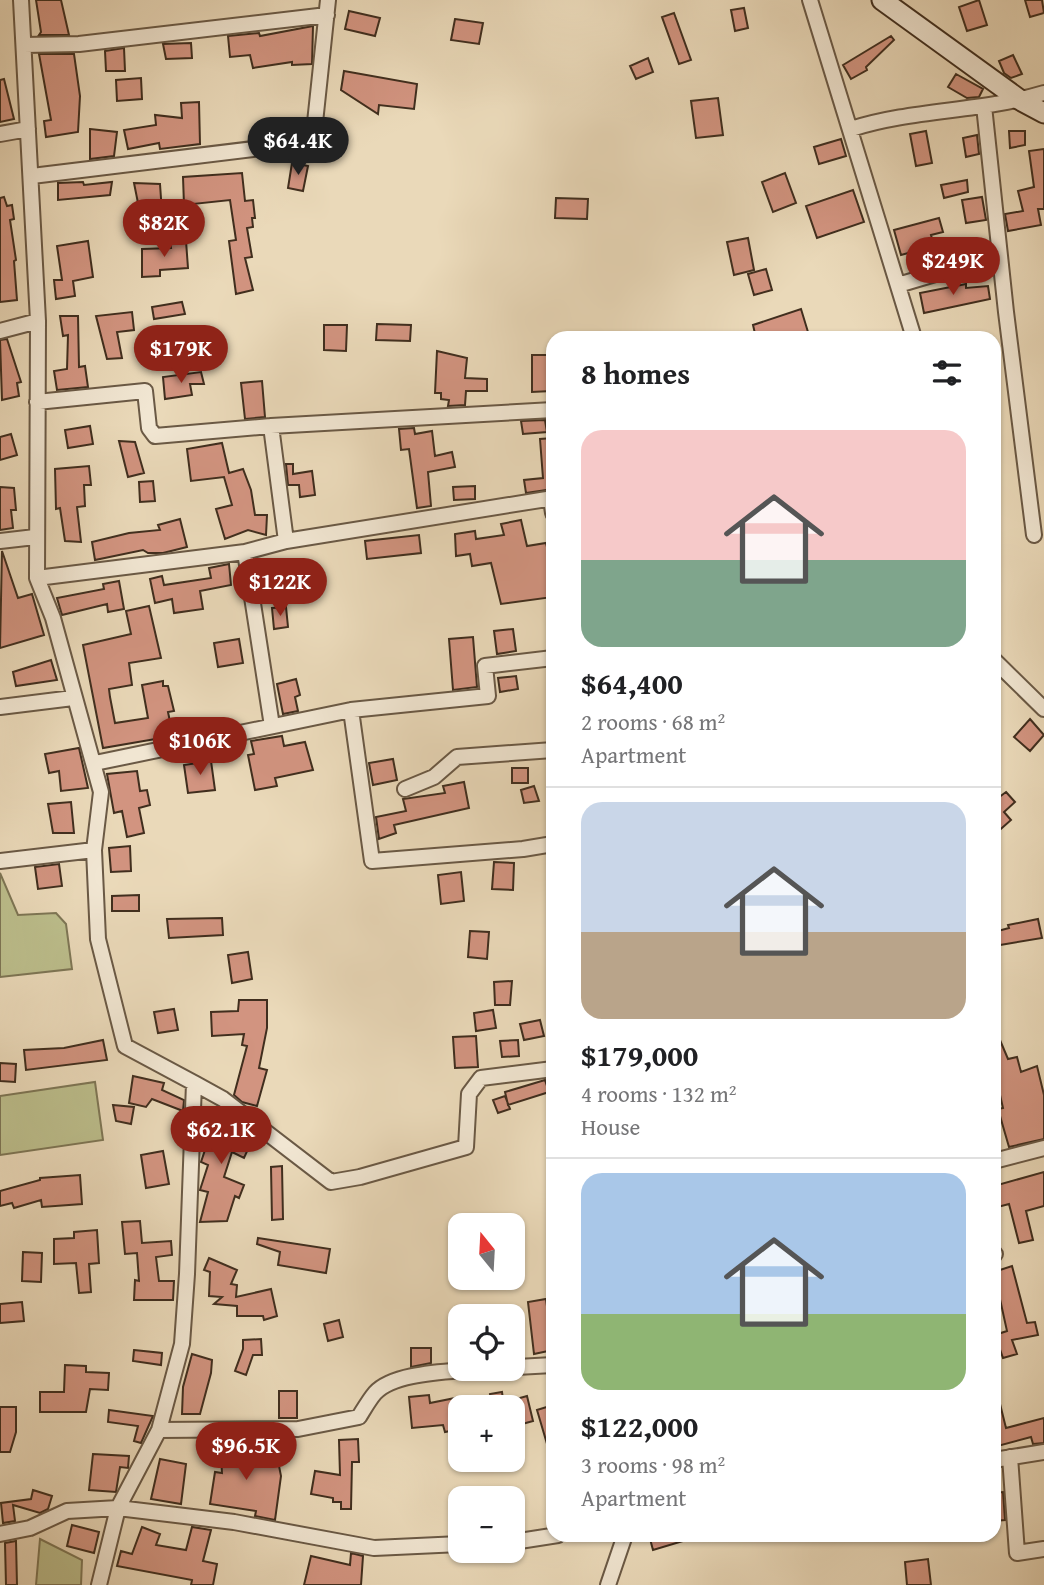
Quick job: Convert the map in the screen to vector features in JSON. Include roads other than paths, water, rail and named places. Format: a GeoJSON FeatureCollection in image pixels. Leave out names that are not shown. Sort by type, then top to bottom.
{"type":"FeatureCollection","features":[{"type":"Feature","properties":{"kind":"street"},"geometry":{"type":"LineString","coordinates":[[21,0],[38,321],[35,537],[37,578],[53,618],[101,793],[94,850],[98,939],[125,1046],[223,1099],[331,1182],[360,1177],[466,1147],[469,1094],[481,1078],[546,1070]]}},
{"type":"Feature","properties":{"kind":"street"},"geometry":{"type":"LineString","coordinates":[[810,0],[912,331]]}},
{"type":"Feature","properties":{"kind":"street"},"geometry":{"type":"LineString","coordinates":[[882,0],[1020,100],[1044,113]]}},
{"type":"Feature","properties":{"kind":"street"},"geometry":{"type":"LineString","coordinates":[[24,45],[79,44],[327,7],[314,132],[308,137],[278,146],[32,176]]}},
{"type":"Feature","properties":{"kind":"street"},"geometry":{"type":"LineString","coordinates":[[850,129],[875,121],[984,106],[1044,93]]}},
{"type":"Feature","properties":{"kind":"street"},"geometry":{"type":"LineString","coordinates":[[984,106],[999,255],[1034,535]]}},
{"type":"Feature","properties":{"kind":"street"},"geometry":{"type":"LineString","coordinates":[[0,134],[28,129]]}},
{"type":"Feature","properties":{"kind":"street"},"geometry":{"type":"LineString","coordinates":[[898,285],[999,255]]}},
{"type":"Feature","properties":{"kind":"street"},"geometry":{"type":"LineString","coordinates":[[0,331],[38,321]]}},
{"type":"Feature","properties":{"kind":"street"},"geometry":{"type":"LineString","coordinates":[[37,402],[145,391],[149,428],[155,436],[271,426],[546,410]]}},
{"type":"Feature","properties":{"kind":"street"},"geometry":{"type":"LineString","coordinates":[[271,426],[286,541]]}},
{"type":"Feature","properties":{"kind":"street"},"geometry":{"type":"LineString","coordinates":[[37,578],[245,552],[286,541],[546,504]]}},
{"type":"Feature","properties":{"kind":"street"},"geometry":{"type":"LineString","coordinates":[[0,541],[35,537]]}},
{"type":"Feature","properties":{"kind":"street"},"geometry":{"type":"LineString","coordinates":[[245,552],[272,726]]}},
{"type":"Feature","properties":{"kind":"street"},"geometry":{"type":"LineString","coordinates":[[95,764],[351,710],[488,696],[485,666],[546,659]]}},
{"type":"Feature","properties":{"kind":"street"},"geometry":{"type":"LineString","coordinates":[[1001,667],[1044,709]]}},
{"type":"Feature","properties":{"kind":"street"},"geometry":{"type":"LineString","coordinates":[[0,707],[74,698]]}},
{"type":"Feature","properties":{"kind":"street"},"geometry":{"type":"LineString","coordinates":[[351,710],[372,861],[546,845]]}},
{"type":"Feature","properties":{"kind":"street"},"geometry":{"type":"LineString","coordinates":[[405,789],[435,777],[457,757],[546,751]]}},
{"type":"Feature","properties":{"kind":"street"},"geometry":{"type":"LineString","coordinates":[[0,861],[94,850]]}},
{"type":"Feature","properties":{"kind":"street"},"geometry":{"type":"LineString","coordinates":[[99,1585],[118,1508],[159,1430],[181,1344],[187,1274],[194,1083]]}},
{"type":"Feature","properties":{"kind":"street"},"geometry":{"type":"LineString","coordinates":[[1001,1159],[1044,1148]]}},
{"type":"Feature","properties":{"kind":"street"},"geometry":{"type":"LineString","coordinates":[[525,1367],[546,1365]]}},
{"type":"Feature","properties":{"kind":"street"},"geometry":{"type":"LineString","coordinates":[[159,1430],[298,1429],[359,1417],[374,1394],[387,1384],[405,1378],[448,1372]]}},
{"type":"Feature","properties":{"kind":"street"},"geometry":{"type":"LineString","coordinates":[[1001,1459],[1044,1452]]}},
{"type":"Feature","properties":{"kind":"street"},"geometry":{"type":"LineString","coordinates":[[1010,1457],[1017,1553],[1044,1549]]}},
{"type":"Feature","properties":{"kind":"street"},"geometry":{"type":"LineString","coordinates":[[0,1534],[30,1528],[67,1511],[118,1508],[234,1522],[374,1549],[448,1545]]}},
{"type":"Feature","properties":{"kind":"street"},"geometry":{"type":"LineString","coordinates":[[525,1540],[546,1537]]}},
{"type":"Feature","properties":{"kind":"street"},"geometry":{"type":"LineString","coordinates":[[608,1585],[623,1542]]}}]}
